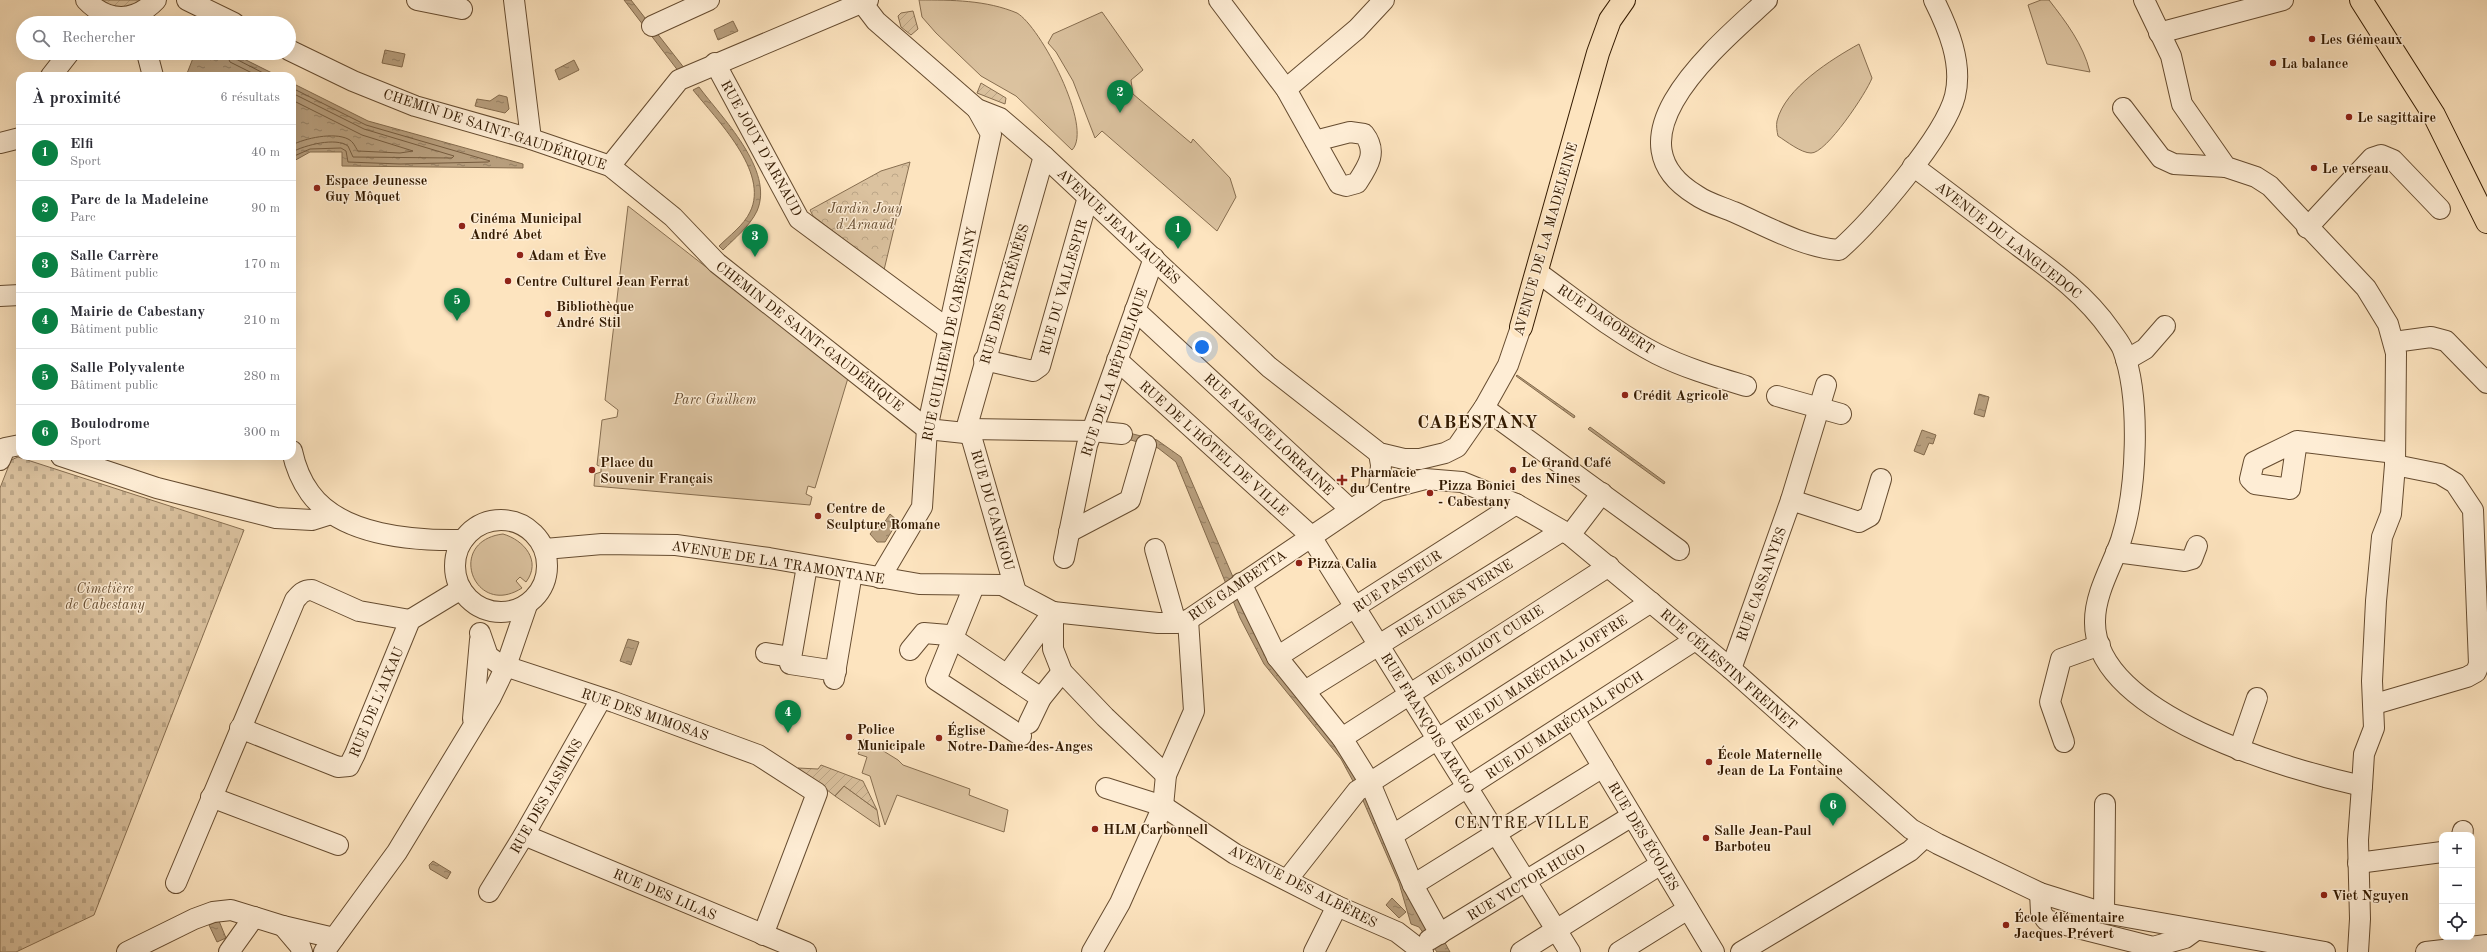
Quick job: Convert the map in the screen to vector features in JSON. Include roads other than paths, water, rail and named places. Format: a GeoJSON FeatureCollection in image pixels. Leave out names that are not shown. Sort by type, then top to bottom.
{"type":"FeatureCollection","features":[{"type":"Feature","properties":{"kind":"main road"},"geometry":{"type":"LineString","coordinates":[[2361,0],[2434,115],[2487,222]]}},
{"type":"Feature","properties":{"kind":"main road"},"geometry":{"type":"LineString","coordinates":[[2377,0],[2446,112],[2487,192]]}},
{"type":"Feature","properties":{"kind":"main road","name":"AVENUE DE LA MADELEINE"},"geometry":{"type":"LineString","coordinates":[[1521,327],[1598,53],[1610,20],[1619,2]]}},
{"type":"Feature","properties":{"kind":"street"},"geometry":{"type":"LineString","coordinates":[[140,16],[156,0]]}},
{"type":"Feature","properties":{"kind":"street"},"geometry":{"type":"LineString","coordinates":[[187,0],[220,16]]}},
{"type":"Feature","properties":{"kind":"street"},"geometry":{"type":"LineString","coordinates":[[417,0],[462,9]]}},
{"type":"Feature","properties":{"kind":"street"},"geometry":{"type":"LineString","coordinates":[[514,0],[531,139]]}},
{"type":"Feature","properties":{"kind":"street"},"geometry":{"type":"LineString","coordinates":[[652,26],[709,0]]}},
{"type":"Feature","properties":{"kind":"street"},"geometry":{"type":"LineString","coordinates":[[1219,0],[1286,89],[1315,141]]}},
{"type":"Feature","properties":{"kind":"street"},"geometry":{"type":"LineString","coordinates":[[1286,89],[1357,29],[1384,0]]}},
{"type":"Feature","properties":{"kind":"street"},"geometry":{"type":"LineString","coordinates":[[1767,0],[1707,55],[1674,97],[1664,122],[1662,135],[1664,161],[1673,175],[1695,195],[1807,244],[1839,250],[1860,232],[1913,166],[1948,115],[1955,95],[1956,70],[1948,28],[1934,0]]}},
{"type":"Feature","properties":{"kind":"street"},"geometry":{"type":"LineString","coordinates":[[2144,0],[2177,77],[2182,104],[2226,167]]}},
{"type":"Feature","properties":{"kind":"street"},"geometry":{"type":"LineString","coordinates":[[2159,33],[2283,0]]}},
{"type":"Feature","properties":{"kind":"street"},"geometry":{"type":"LineString","coordinates":[[610,166],[685,77],[863,1]]}},
{"type":"Feature","properties":{"kind":"street","name":"AVENUE JEAN JAURÈS"},"geometry":{"type":"LineString","coordinates":[[863,1],[876,21],[977,109],[1000,118],[1044,156],[1269,367],[1379,453],[1404,459],[1434,456],[1457,447]]}},
{"type":"Feature","properties":{"kind":"street"},"geometry":{"type":"LineString","coordinates":[[91,11],[110,16]]}},
{"type":"Feature","properties":{"kind":"street","name":"CHEMIN DE SAINT-GAUDÉRIQUE"},"geometry":{"type":"LineString","coordinates":[[296,53],[353,81],[415,106],[531,139],[610,166],[673,217],[722,268],[927,429]]}},
{"type":"Feature","properties":{"kind":"street"},"geometry":{"type":"LineString","coordinates":[[54,72],[64,60]]}},
{"type":"Feature","properties":{"kind":"street"},"geometry":{"type":"LineString","coordinates":[[149,60],[152,72]]}},
{"type":"Feature","properties":{"kind":"street","name":"RUE JOUY D'ARNAUD"},"geometry":{"type":"LineString","coordinates":[[715,63],[799,219],[948,330]]}},
{"type":"Feature","properties":{"kind":"street"},"geometry":{"type":"LineString","coordinates":[[2123,108],[2161,158],[2174,164],[2226,167],[2256,176],[2270,186],[2307,228],[2366,288],[2388,324],[2394,342],[2396,399],[2395,459],[2391,514],[2382,537],[2372,681],[2375,704],[2374,728],[2364,754],[2358,863],[2360,919],[2358,952]]}},
{"type":"Feature","properties":{"kind":"street","name":"RUE GUILHEM DE CABESTANY"},"geometry":{"type":"LineString","coordinates":[[880,578],[922,507],[927,429],[991,134],[977,109]]}},
{"type":"Feature","properties":{"kind":"street"},"geometry":{"type":"LineString","coordinates":[[0,143],[16,139]]}},
{"type":"Feature","properties":{"kind":"street"},"geometry":{"type":"LineString","coordinates":[[2307,228],[2372,158],[2382,155],[2393,160],[2440,209]]}},
{"type":"Feature","properties":{"kind":"street","name":"RUE DES PYRÉNÉES"},"geometry":{"type":"LineString","coordinates":[[967,431],[984,360],[1044,156]]}},
{"type":"Feature","properties":{"kind":"street","name":"AVENUE DU LANGUEDOC"},"geometry":{"type":"LineString","coordinates":[[1913,166],[2072,286],[2097,311],[2123,349],[2130,378],[2134,427],[2134,486],[2116,552],[2101,592],[2095,621],[2100,645],[2110,666],[2132,690],[2160,711],[2217,742],[2314,775],[2362,786]]}},
{"type":"Feature","properties":{"kind":"street","name":"RUE DU VALLESPIR"},"geometry":{"type":"LineString","coordinates":[[984,360],[1033,371],[1040,366],[1088,197]]}},
{"type":"Feature","properties":{"kind":"street","name":"RUE DE LA RÉPUBLIQUE"},"geometry":{"type":"LineString","coordinates":[[1064,558],[1087,445],[1154,258]]}},
{"type":"Feature","properties":{"kind":"street","name":"RUE DAGOBERT"},"geometry":{"type":"LineString","coordinates":[[1537,272],[1625,334],[1658,354],[1704,373],[1746,386]]}},
{"type":"Feature","properties":{"kind":"street"},"geometry":{"type":"LineString","coordinates":[[0,296],[16,295]]}},
{"type":"Feature","properties":{"kind":"street","name":"RUE ALSACE LORRAINE"},"geometry":{"type":"LineString","coordinates":[[1135,310],[1350,509]]}},
{"type":"Feature","properties":{"kind":"street"},"geometry":{"type":"LineString","coordinates":[[2126,360],[2144,349],[2165,326]]}},
{"type":"Feature","properties":{"kind":"street","name":"AVENUE DE LA MADELEINE"},"geometry":{"type":"LineString","coordinates":[[1457,447],[1484,408],[1508,365],[1521,327]]}},
{"type":"Feature","properties":{"kind":"street"},"geometry":{"type":"LineString","coordinates":[[2394,342],[2431,337],[2446,341],[2487,383]]}},
{"type":"Feature","properties":{"kind":"street","name":"RUE DE L'HÔTEL DE VILLE"},"geometry":{"type":"LineString","coordinates":[[1118,360],[1310,535]]}},
{"type":"Feature","properties":{"kind":"street","name":"RUE CASSANYES"},"geometry":{"type":"LineString","coordinates":[[1731,669],[1791,500],[1826,385]]}},
{"type":"Feature","properties":{"kind":"street"},"geometry":{"type":"LineString","coordinates":[[1777,396],[1841,414]]}},
{"type":"Feature","properties":{"kind":"street"},"geometry":{"type":"LineString","coordinates":[[1484,408],[1679,550]]}},
{"type":"Feature","properties":{"kind":"street"},"geometry":{"type":"LineString","coordinates":[[927,429],[967,431],[1092,431],[1122,434]]}},
{"type":"Feature","properties":{"kind":"street","name":"RUE DU CANIGOU"},"geometry":{"type":"LineString","coordinates":[[967,431],[1016,592]]}},
{"type":"Feature","properties":{"kind":"street"},"geometry":{"type":"LineString","coordinates":[[2297,441],[2395,459],[2440,474],[2455,483],[2473,510],[2479,664],[2476,672],[2467,677],[2375,704]]}},
{"type":"Feature","properties":{"kind":"street"},"geometry":{"type":"LineString","coordinates":[[1069,532],[1130,500],[1146,445]]}},
{"type":"Feature","properties":{"kind":"street"},"geometry":{"type":"LineString","coordinates":[[0,460],[5,448],[16,446]]}},
{"type":"Feature","properties":{"kind":"street"},"geometry":{"type":"LineString","coordinates":[[1457,447],[1456,468],[1462,482]]}},
{"type":"Feature","properties":{"kind":"street"},"geometry":{"type":"LineString","coordinates":[[1379,453],[1381,465],[1379,491]]}},
{"type":"Feature","properties":{"kind":"street"},"geometry":{"type":"LineString","coordinates":[[73,460],[157,488],[276,518],[312,520],[332,514]]}},
{"type":"Feature","properties":{"kind":"street"},"geometry":{"type":"LineString","coordinates":[[296,460],[310,493],[332,514],[362,528],[425,541],[463,540]]}},
{"type":"Feature","properties":{"kind":"street","name":"RUE CÉLESTIN FREINET"},"geometry":{"type":"LineString","coordinates":[[1405,483],[1437,479],[1462,482],[1516,504],[1566,533],[1609,566],[1731,669],[1918,833],[2040,893],[2104,913],[2325,952]]}},
{"type":"Feature","properties":{"kind":"street"},"geometry":{"type":"LineString","coordinates":[[1791,500],[1859,522],[1870,516],[1881,479]]}},
{"type":"Feature","properties":{"kind":"street","name":"RUE GAMBETTA"},"geometry":{"type":"LineString","coordinates":[[1053,612],[1151,622],[1182,621],[1241,583],[1310,535],[1379,491],[1405,483]]}},
{"type":"Feature","properties":{"kind":"street"},"geometry":{"type":"LineString","coordinates":[[1566,533],[1602,493]]}},
{"type":"Feature","properties":{"kind":"street","name":"RUE PASTEUR"},"geometry":{"type":"LineString","coordinates":[[1277,657],[1516,504]]}},
{"type":"Feature","properties":{"kind":"street"},"geometry":{"type":"LineString","coordinates":[[127,952],[213,912],[231,910],[283,926],[329,945],[397,852],[473,727],[506,666],[527,604],[543,586],[547,574],[545,549],[532,531],[511,520],[487,522],[473,529],[463,540],[457,553],[455,567],[461,589],[478,606],[503,612],[527,604]]}},
{"type":"Feature","properties":{"kind":"street","name":"RUE JULES VERNE"},"geometry":{"type":"LineString","coordinates":[[1306,691],[1379,645],[1566,533]]}},
{"type":"Feature","properties":{"kind":"street","name":"RUE FRANÇOIS ARAGO"},"geometry":{"type":"LineString","coordinates":[[1310,535],[1570,952]]}},
{"type":"Feature","properties":{"kind":"street"},"geometry":{"type":"LineString","coordinates":[[425,541],[455,567]]}},
{"type":"Feature","properties":{"kind":"street","name":"AVENUE DE LA TRAMONTANE"},"geometry":{"type":"LineString","coordinates":[[545,549],[602,544],[676,545],[768,558],[807,566],[852,572],[919,584],[981,586],[1002,585],[1053,612]]}},
{"type":"Feature","properties":{"kind":"street"},"geometry":{"type":"LineString","coordinates":[[2116,552],[2185,561],[2192,559],[2197,546]]}},
{"type":"Feature","properties":{"kind":"street"},"geometry":{"type":"LineString","coordinates":[[1092,952],[1120,903],[1162,806],[1166,775],[1194,711],[1182,621],[1155,549]]}},
{"type":"Feature","properties":{"kind":"street"},"geometry":{"type":"LineString","coordinates":[[791,660],[807,566]]}},
{"type":"Feature","properties":{"kind":"street","name":"RUE JOLIOT CURIE"},"geometry":{"type":"LineString","coordinates":[[1342,738],[1609,566]]}},
{"type":"Feature","properties":{"kind":"street"},"geometry":{"type":"LineString","coordinates":[[766,653],[835,675],[852,572]]}},
{"type":"Feature","properties":{"kind":"street"},"geometry":{"type":"LineString","coordinates":[[1241,583],[1277,657],[1306,691],[1342,738],[1370,783],[1413,886],[1440,934]]}},
{"type":"Feature","properties":{"kind":"street"},"geometry":{"type":"LineString","coordinates":[[981,586],[954,639],[936,680],[1025,730],[1041,698],[1062,672]]}},
{"type":"Feature","properties":{"kind":"street"},"geometry":{"type":"LineString","coordinates":[[176,883],[295,600],[301,593],[306,590],[312,590],[359,611],[410,620],[461,589]]}},
{"type":"Feature","properties":{"kind":"street","name":"RUE DU MARÉCHAL JOFFRE"},"geometry":{"type":"LineString","coordinates":[[1287,880],[1357,791],[1651,602]]}},
{"type":"Feature","properties":{"kind":"street"},"geometry":{"type":"LineString","coordinates":[[473,727],[480,633],[478,606]]}},
{"type":"Feature","properties":{"kind":"street"},"geometry":{"type":"LineString","coordinates":[[1053,612],[1053,650],[1062,672],[1105,717],[1166,775]]}},
{"type":"Feature","properties":{"kind":"street"},"geometry":{"type":"LineString","coordinates":[[1007,675],[1053,612]]}},
{"type":"Feature","properties":{"kind":"street","name":"RUE DE L'AIXAU"},"geometry":{"type":"LineString","coordinates":[[240,728],[338,767],[349,766],[410,620]]}},
{"type":"Feature","properties":{"kind":"street","name":"RUE DES MIMOSAS"},"geometry":{"type":"LineString","coordinates":[[480,633],[488,656],[506,666],[601,699],[614,702],[758,755],[817,793],[763,935]]}},
{"type":"Feature","properties":{"kind":"street"},"geometry":{"type":"LineString","coordinates":[[910,650],[924,633],[948,635],[1041,698]]}},
{"type":"Feature","properties":{"kind":"street","name":"RUE DU MARÉCHAL FOCH"},"geometry":{"type":"LineString","coordinates":[[1393,835],[1695,640]]}},
{"type":"Feature","properties":{"kind":"street"},"geometry":{"type":"LineString","coordinates":[[2064,742],[2050,702],[2061,659],[2100,645]]}},
{"type":"Feature","properties":{"kind":"street"},"geometry":{"type":"LineString","coordinates":[[2239,750],[2257,698]]}},
{"type":"Feature","properties":{"kind":"street","name":"RUE DES JASMINS"},"geometry":{"type":"LineString","coordinates":[[489,892],[524,835],[601,699]]}},
{"type":"Feature","properties":{"kind":"street","name":"RUE DES ÉCOLES"},"geometry":{"type":"LineString","coordinates":[[1574,719],[1714,952]]}},
{"type":"Feature","properties":{"kind":"street"},"geometry":{"type":"LineString","coordinates":[[1413,886],[1603,768]]}},
{"type":"Feature","properties":{"kind":"street","name":"AVENUE DES ALBÈRES"},"geometry":{"type":"LineString","coordinates":[[1106,788],[1162,806],[1235,854],[1337,906],[1397,932],[1422,950]]}},
{"type":"Feature","properties":{"kind":"street"},"geometry":{"type":"LineString","coordinates":[[211,797],[338,845]]}},
{"type":"Feature","properties":{"kind":"street"},"geometry":{"type":"LineString","coordinates":[[2104,913],[2105,804]]}},
{"type":"Feature","properties":{"kind":"street","name":"RUE VICTOR HUGO"},"geometry":{"type":"LineString","coordinates":[[1422,950],[1440,934],[1527,882],[1632,816]]}},
{"type":"Feature","properties":{"kind":"street"},"geometry":{"type":"LineString","coordinates":[[1741,952],[1910,851],[1918,833]]}},
{"type":"Feature","properties":{"kind":"street","name":"RUE DES LILAS"},"geometry":{"type":"LineString","coordinates":[[524,835],[806,952]]}},
{"type":"Feature","properties":{"kind":"street"},"geometry":{"type":"LineString","coordinates":[[2358,863],[2439,852]]}},
{"type":"Feature","properties":{"kind":"street"},"geometry":{"type":"LineString","coordinates":[[1520,952],[1661,864]]}},
{"type":"Feature","properties":{"kind":"street"},"geometry":{"type":"LineString","coordinates":[[2040,893],[2041,912],[2046,920],[2152,947],[2185,938],[2196,930]]}},
{"type":"Feature","properties":{"kind":"street"},"geometry":{"type":"LineString","coordinates":[[1314,952],[1337,906]]}},
{"type":"Feature","properties":{"kind":"street"},"geometry":{"type":"LineString","coordinates":[[1619,952],[1688,909]]}},
{"type":"Feature","properties":{"kind":"street"},"geometry":{"type":"LineString","coordinates":[[229,952],[254,917]]}},
{"type":"Feature","properties":{"kind":"street"},"geometry":{"type":"LineString","coordinates":[[283,926],[300,946],[302,952]]}},
{"type":"Feature","properties":{"kind":"street"},"geometry":{"type":"LineString","coordinates":[[2426,952],[2487,945]]}},
{"type":"Feature","properties":{"kind":"water"},"geometry":{"type":"Polygon","coordinates":[[[624,0],[631,0],[685,69],[679,72],[624,0]]]}},
{"type":"Feature","properties":{"kind":"water"},"geometry":{"type":"Polygon","coordinates":[[[733,21],[738,31],[718,40],[714,30],[733,21]]]}},
{"type":"Feature","properties":{"kind":"water"},"geometry":{"type":"Polygon","coordinates":[[[385,50],[405,54],[402,67],[382,63],[385,50]]]}},
{"type":"Feature","properties":{"kind":"water"},"geometry":{"type":"Polygon","coordinates":[[[192,60],[246,60],[270,72],[188,72],[192,60]]]}},
{"type":"Feature","properties":{"kind":"water"},"geometry":{"type":"Polygon","coordinates":[[[574,60],[579,70],[559,80],[555,70],[574,60]]]}},
{"type":"Feature","properties":{"kind":"water"},"geometry":{"type":"Polygon","coordinates":[[[296,85],[368,121],[523,164],[523,168],[342,166],[342,152],[310,152],[296,160],[296,85]]]}},
{"type":"Feature","properties":{"kind":"water"},"geometry":{"type":"Polygon","coordinates":[[[699,87],[743,145],[759,179],[761,195],[754,217],[737,237],[723,250],[719,246],[740,226],[750,212],[754,196],[753,180],[747,163],[738,147],[693,90],[699,87]]]}},
{"type":"Feature","properties":{"kind":"water"},"geometry":{"type":"Polygon","coordinates":[[[499,95],[507,97],[509,109],[505,113],[475,106],[477,99],[490,101],[499,95]]]}},
{"type":"Feature","properties":{"kind":"water"},"geometry":{"type":"Polygon","coordinates":[[[1517,375],[1575,416],[1574,418],[1516,376],[1517,375]]]}},
{"type":"Feature","properties":{"kind":"water"},"geometry":{"type":"Polygon","coordinates":[[[1979,394],[1989,397],[1984,417],[1974,414],[1979,394]]]}},
{"type":"Feature","properties":{"kind":"water"},"geometry":{"type":"Polygon","coordinates":[[[1590,427],[1665,482],[1664,484],[1588,429],[1590,427]]]}},
{"type":"Feature","properties":{"kind":"water"},"geometry":{"type":"Polygon","coordinates":[[[1922,430],[1936,435],[1933,444],[1929,443],[1924,455],[1914,451],[1922,430]]]}},
{"type":"Feature","properties":{"kind":"water"},"geometry":{"type":"Polygon","coordinates":[[[1125,432],[1157,440],[1181,457],[1233,577],[1260,634],[1330,731],[1450,952],[1437,952],[1419,927],[1411,924],[1399,883],[1361,796],[1341,759],[1264,664],[1240,618],[1176,462],[1158,448],[1124,438],[1125,432]]]}},
{"type":"Feature","properties":{"kind":"water"},"geometry":{"type":"Polygon","coordinates":[[[890,514],[898,521],[885,542],[877,542],[870,534],[876,526],[882,526],[890,514]]]}},
{"type":"Feature","properties":{"kind":"water"},"geometry":{"type":"Polygon","coordinates":[[[628,639],[639,642],[631,665],[620,661],[628,639]]]}},
{"type":"Feature","properties":{"kind":"water"},"geometry":{"type":"Polygon","coordinates":[[[433,861],[451,872],[447,879],[430,869],[429,865],[433,861]]]}},
{"type":"Feature","properties":{"kind":"water"},"geometry":{"type":"Polygon","coordinates":[[[1392,898],[1406,912],[1399,918],[1386,905],[1392,898]]]}},
{"type":"Feature","properties":{"kind":"water"},"geometry":{"type":"Polygon","coordinates":[[[219,921],[226,938],[217,942],[209,925],[219,921]]]}},
{"type":"Feature","properties":{"kind":"place","name":"Les Gémeaux"},"geometry":{"type":"Point","coordinates":[2312,39]}},
{"type":"Feature","properties":{"kind":"place","name":"La balance"},"geometry":{"type":"Point","coordinates":[2273,63]}},
{"type":"Feature","properties":{"kind":"place","name":"Parc de la Madeleine"},"geometry":{"type":"Point","coordinates":[1120,113]}},
{"type":"Feature","properties":{"kind":"place","name":"Le sagittaire"},"geometry":{"type":"Point","coordinates":[2349,117]}},
{"type":"Feature","properties":{"kind":"place","name":"Le verseau"},"geometry":{"type":"Point","coordinates":[2314,168]}},
{"type":"Feature","properties":{"kind":"place","name":"Espace Jeunesse Guy Môquet"},"geometry":{"type":"Point","coordinates":[317,188]}},
{"type":"Feature","properties":{"kind":"place","name":"Cinéma Municipal André Abet"},"geometry":{"type":"Point","coordinates":[462,226]}},
{"type":"Feature","properties":{"kind":"place","name":"Elfi"},"geometry":{"type":"Point","coordinates":[1178,249]}},
{"type":"Feature","properties":{"kind":"place","name":"Adam et Ève"},"geometry":{"type":"Point","coordinates":[520,255]}},
{"type":"Feature","properties":{"kind":"place","name":"Salle Carrère"},"geometry":{"type":"Point","coordinates":[755,257]}},
{"type":"Feature","properties":{"kind":"place","name":"Centre Culturel Jean Ferrat"},"geometry":{"type":"Point","coordinates":[508,281]}},
{"type":"Feature","properties":{"kind":"place","name":"Bibliothèque André Stil"},"geometry":{"type":"Point","coordinates":[548,314]}},
{"type":"Feature","properties":{"kind":"place","name":"Salle Polyvalente"},"geometry":{"type":"Point","coordinates":[457,321]}},
{"type":"Feature","properties":{"kind":"place","name":"Crédit Agricole"},"geometry":{"type":"Point","coordinates":[1625,395]}},
{"type":"Feature","properties":{"kind":"place","name":"Place du Souvenir Français"},"geometry":{"type":"Point","coordinates":[592,470]}},
{"type":"Feature","properties":{"kind":"place","name":"Le Grand Café des Nines"},"geometry":{"type":"Point","coordinates":[1513,470]}},
{"type":"Feature","properties":{"kind":"place","name":"Pharmacie du Centre"},"geometry":{"type":"Point","coordinates":[1342,480]}},
{"type":"Feature","properties":{"kind":"place","name":"Pizza Bonici - Cabestany"},"geometry":{"type":"Point","coordinates":[1430,493]}},
{"type":"Feature","properties":{"kind":"place","name":"Centre de Sculpture Romane"},"geometry":{"type":"Point","coordinates":[818,516]}},
{"type":"Feature","properties":{"kind":"place","name":"Pizza Calia"},"geometry":{"type":"Point","coordinates":[1299,563]}},
{"type":"Feature","properties":{"kind":"place","name":"Mairie de Cabestany"},"geometry":{"type":"Point","coordinates":[788,733]}},
{"type":"Feature","properties":{"kind":"place","name":"Police Municipale"},"geometry":{"type":"Point","coordinates":[849,737]}},
{"type":"Feature","properties":{"kind":"place","name":"Église Notre-Dame-des-Anges"},"geometry":{"type":"Point","coordinates":[939,738]}},
{"type":"Feature","properties":{"kind":"place","name":"École Maternelle Jean de La Fontaine"},"geometry":{"type":"Point","coordinates":[1709,762]}},
{"type":"Feature","properties":{"kind":"place","name":"Boulodrome"},"geometry":{"type":"Point","coordinates":[1833,826]}},
{"type":"Feature","properties":{"kind":"place","name":"HLM Carbonnell"},"geometry":{"type":"Point","coordinates":[1095,829]}},
{"type":"Feature","properties":{"kind":"place","name":"Salle Jean-Paul Barboteu"},"geometry":{"type":"Point","coordinates":[1706,838]}},
{"type":"Feature","properties":{"kind":"place","name":"Viet Nguyen"},"geometry":{"type":"Point","coordinates":[2324,895]}},
{"type":"Feature","properties":{"kind":"place","name":"École élémentaire Jacques Prévert"},"geometry":{"type":"Point","coordinates":[2006,925]}},
{"type":"Feature","properties":{"kind":"district","name":"CABESTANY"},"geometry":{"type":"Point","coordinates":[1478,422]}},
{"type":"Feature","properties":{"kind":"district","name":"CENTRE VILLE"},"geometry":{"type":"Point","coordinates":[1522,822]}},
{"type":"Feature","properties":{"kind":"park label","name":"Jardin Jouy d'Arnaud"},"geometry":{"type":"Point","coordinates":[865,216]}},
{"type":"Feature","properties":{"kind":"park label","name":"Parc Guilhem"},"geometry":{"type":"Point","coordinates":[715,399]}},
{"type":"Feature","properties":{"kind":"park label","name":"Cimetière de Cabestany"},"geometry":{"type":"Point","coordinates":[105,596]}}]}
